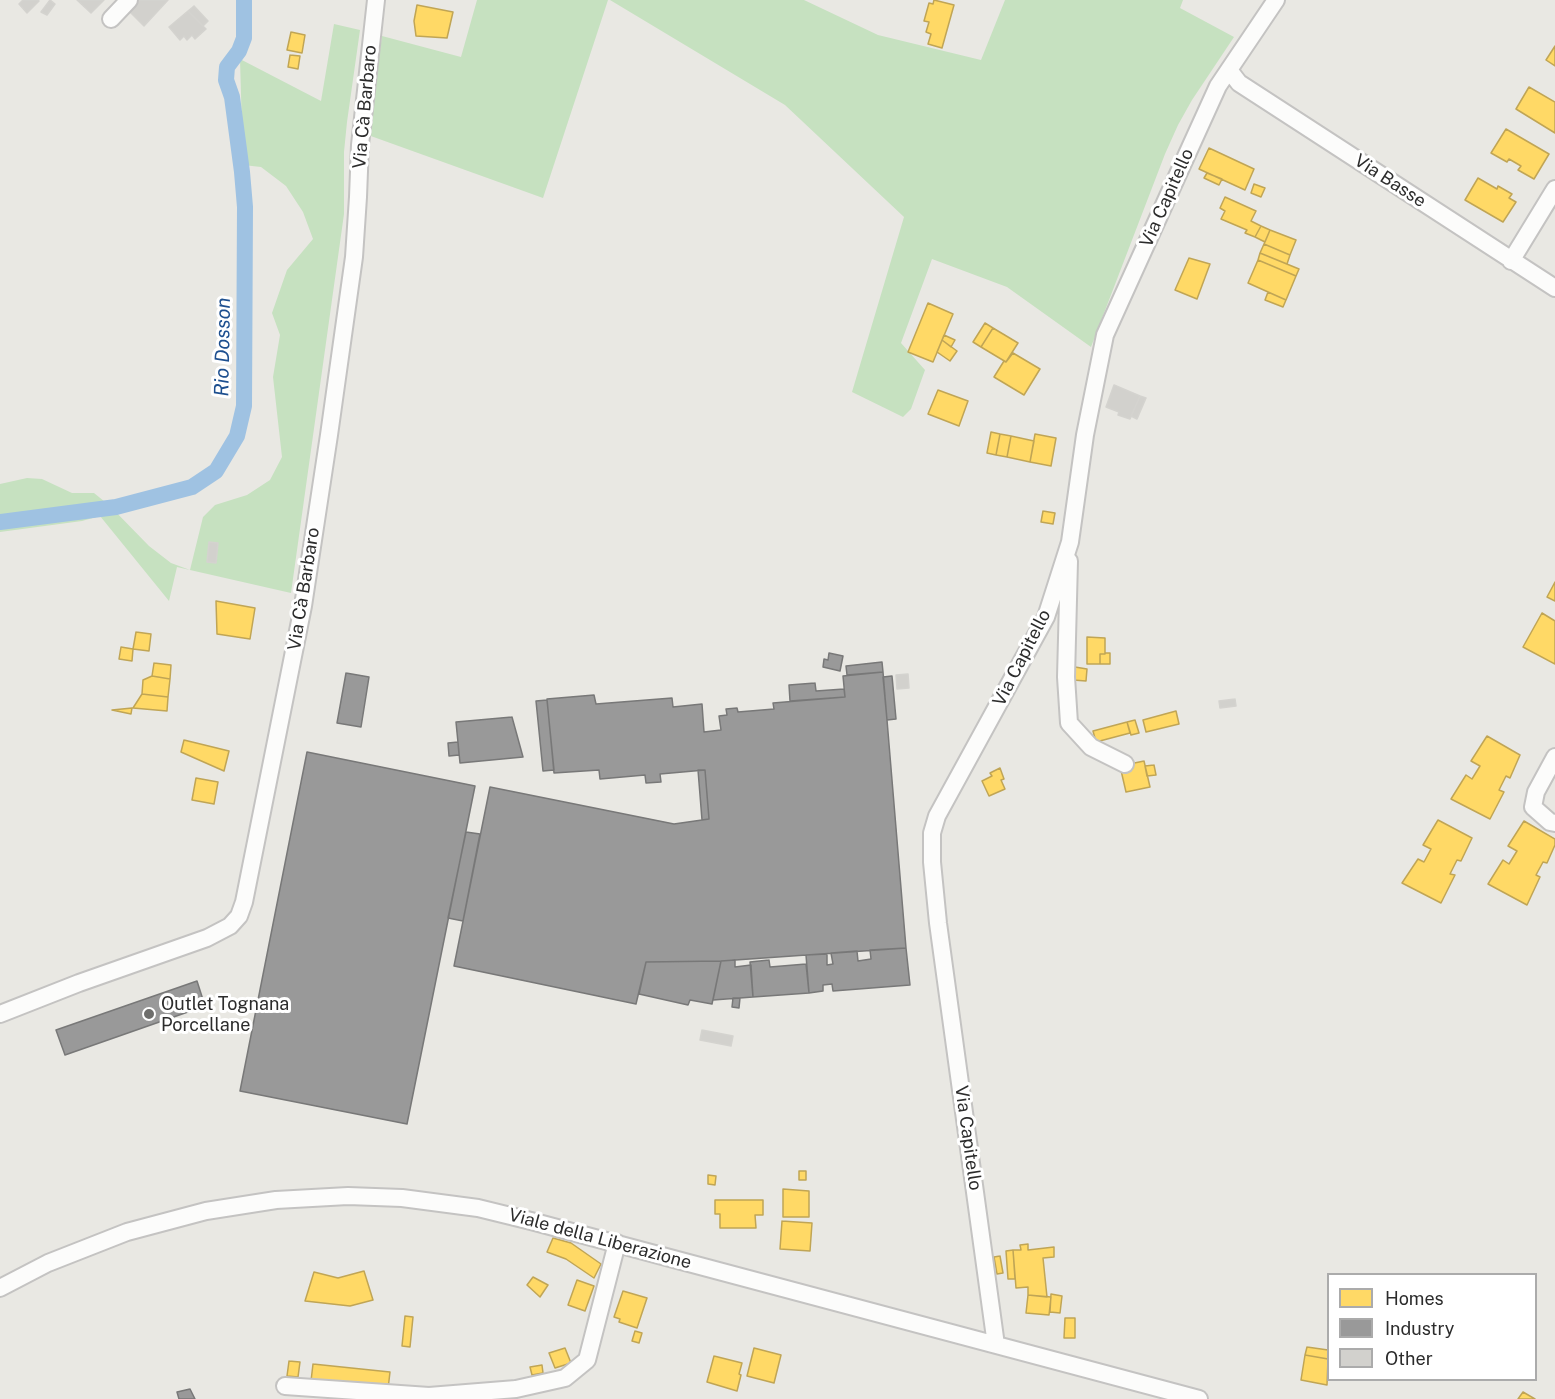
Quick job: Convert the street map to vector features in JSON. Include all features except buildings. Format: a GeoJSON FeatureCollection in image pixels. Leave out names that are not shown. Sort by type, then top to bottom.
{"type":"FeatureCollection","features":[{"type":"Feature","properties":{"kind":"street"},"geometry":{"type":"LineString","coordinates":[[111,19],[129,0]]}},
{"type":"Feature","properties":{"kind":"street","name":"Via Cà Barbaro"},"geometry":{"type":"LineString","coordinates":[[0,1014],[79,983],[207,938],[230,926],[239,916],[244,902],[269,770],[284,708],[303,606],[327,446],[354,257],[360,146],[375,0]]}},
{"type":"Feature","properties":{"kind":"street","name":"Via Capitello"},"geometry":{"type":"LineString","coordinates":[[996,1345],[938,923],[932,862],[932,833],[937,816],[1046,617],[1070,542],[1084,435],[1105,335],[1218,86],[1276,0]]}},
{"type":"Feature","properties":{"kind":"street","name":"Via Basse"},"geometry":{"type":"LineString","coordinates":[[1229,70],[1239,83],[1555,288]]}},
{"type":"Feature","properties":{"kind":"street"},"geometry":{"type":"LineString","coordinates":[[1511,261],[1555,189]]}},
{"type":"Feature","properties":{"kind":"street"},"geometry":{"type":"LineString","coordinates":[[1070,542],[1066,677],[1069,723],[1091,747],[1125,764]]}},
{"type":"Feature","properties":{"kind":"street"},"geometry":{"type":"LineString","coordinates":[[1555,757],[1536,792],[1533,807],[1550,822],[1555,823]]}},
{"type":"Feature","properties":{"kind":"street","name":"Viale della Liberazione"},"geometry":{"type":"LineString","coordinates":[[0,1288],[48,1263],[128,1232],[207,1211],[276,1200],[348,1196],[402,1198],[478,1208],[617,1243],[1199,1399]]}},
{"type":"Feature","properties":{"kind":"street"},"geometry":{"type":"LineString","coordinates":[[285,1386],[429,1396],[516,1389],[566,1378],[587,1360],[617,1243]]}},
{"type":"Feature","properties":{"kind":"green space"},"geometry":{"type":"Polygon","coordinates":[[[477,0],[608,0],[543,198],[368,135],[382,36],[461,57],[477,0]]]}},
{"type":"Feature","properties":{"kind":"green space"},"geometry":{"type":"Polygon","coordinates":[[[610,0],[804,0],[878,35],[981,60],[1005,0],[1183,0],[1180,8],[1234,37],[1178,125],[1091,347],[1007,287],[932,259],[901,343],[925,370],[911,409],[903,417],[852,392],[904,217],[785,105],[610,0]]]}},
{"type":"Feature","properties":{"kind":"green space"},"geometry":{"type":"Polygon","coordinates":[[[334,24],[360,30],[344,152],[344,214],[291,593],[190,570],[203,517],[215,505],[247,495],[270,480],[282,457],[273,377],[280,335],[272,313],[287,270],[313,239],[303,212],[286,186],[261,167],[243,165],[240,59],[321,101],[334,24]]]}},
{"type":"Feature","properties":{"kind":"green space"},"geometry":{"type":"Polygon","coordinates":[[[27,478],[42,479],[72,493],[94,493],[149,546],[171,563],[190,570],[177,567],[169,601],[100,516],[82,521],[0,532],[0,484],[27,478]]]}},
{"type":"Feature","properties":{"kind":"waterway","name":"Rio Dosson"},"geometry":{"type":"LineString","coordinates":[[0,522],[116,507],[192,487],[216,471],[237,436],[244,406],[245,207],[232,97],[226,80],[227,67],[239,51],[244,38],[244,0]]}},
{"type":"Feature","properties":{"kind":"place","name":"Outlet Tognana Porcellane"},"geometry":{"type":"Point","coordinates":[149,1014]}}]}
